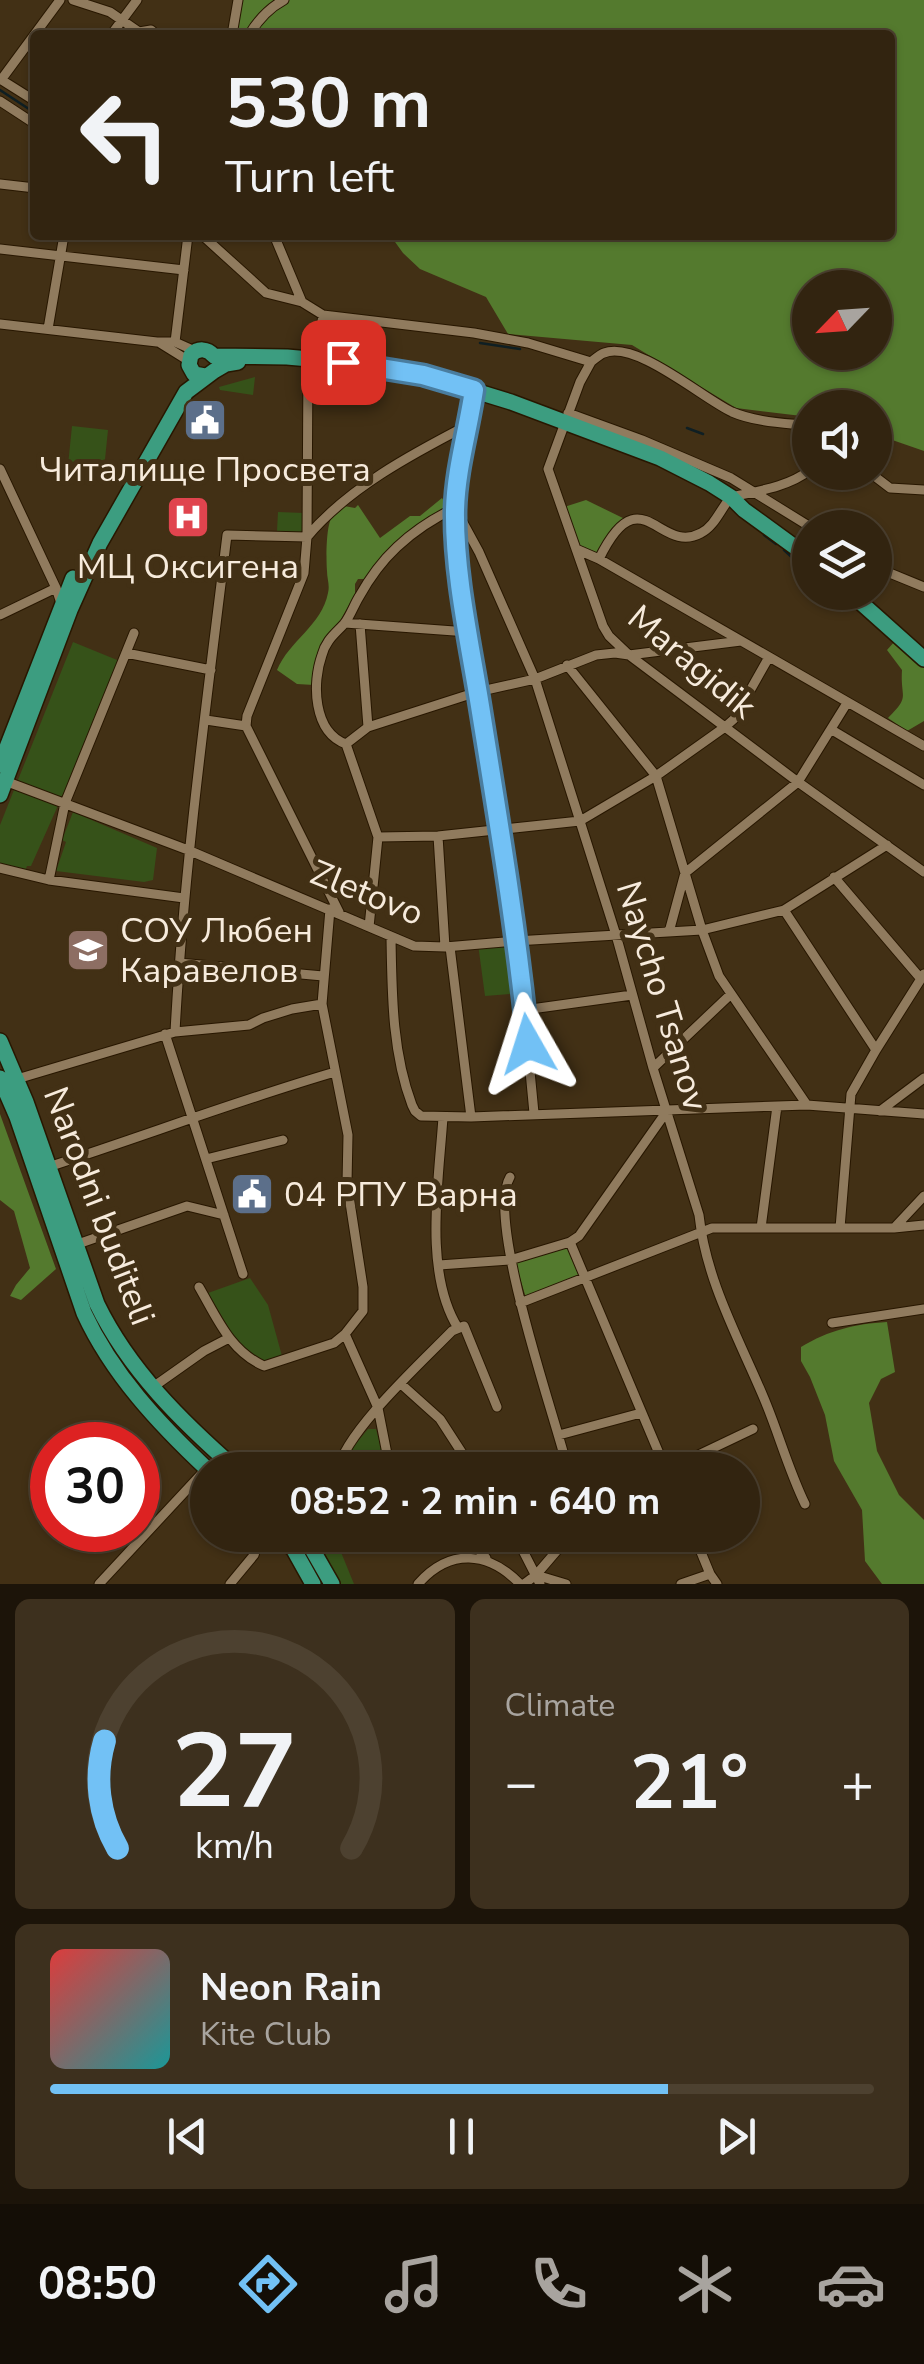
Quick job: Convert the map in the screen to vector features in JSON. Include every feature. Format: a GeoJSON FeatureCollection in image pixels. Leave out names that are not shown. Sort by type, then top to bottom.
{"type":"FeatureCollection","features":[{"type":"Feature","properties":{"kind":"main road"},"geometry":{"type":"LineString","coordinates":[[2,780],[63,601],[91,561],[201,364],[287,357],[423,375],[567,418],[660,458],[731,497],[792,545]]}},
{"type":"Feature","properties":{"kind":"main road"},"geometry":{"type":"LineString","coordinates":[[869,610],[924,658]]}},
{"type":"Feature","properties":{"kind":"main road","name":"Narodni buditeli"},"geometry":{"type":"LineString","coordinates":[[0,1041],[110,1330],[129,1360],[216,1452]]}},
{"type":"Feature","properties":{"kind":"main road","name":"Narodni buditeli"},"geometry":{"type":"LineString","coordinates":[[0,1078],[97,1341],[115,1368],[190,1452]]}},
{"type":"Feature","properties":{"kind":"main road"},"geometry":{"type":"LineString","coordinates":[[295,1552],[312,1584]]}},
{"type":"Feature","properties":{"kind":"main road"},"geometry":{"type":"LineString","coordinates":[[315,1552],[332,1584]]}},
{"type":"Feature","properties":{"kind":"street"},"geometry":{"type":"LineString","coordinates":[[38,30],[60,0]]}},
{"type":"Feature","properties":{"kind":"street"},"geometry":{"type":"LineString","coordinates":[[73,0],[110,12],[135,30]]}},
{"type":"Feature","properties":{"kind":"street"},"geometry":{"type":"LineString","coordinates":[[114,30],[137,0]]}},
{"type":"Feature","properties":{"kind":"street"},"geometry":{"type":"LineString","coordinates":[[233,30],[238,0]]}},
{"type":"Feature","properties":{"kind":"street"},"geometry":{"type":"LineString","coordinates":[[252,30],[268,10],[284,0]]}},
{"type":"Feature","properties":{"kind":"street"},"geometry":{"type":"LineString","coordinates":[[30,40],[1,79],[30,98]]}},
{"type":"Feature","properties":{"kind":"street"},"geometry":{"type":"LineString","coordinates":[[0,101],[30,121]]}},
{"type":"Feature","properties":{"kind":"street"},"geometry":{"type":"LineString","coordinates":[[0,184],[30,187]]}},
{"type":"Feature","properties":{"kind":"street"},"geometry":{"type":"LineString","coordinates":[[48,329],[63,240]]}},
{"type":"Feature","properties":{"kind":"street"},"geometry":{"type":"LineString","coordinates":[[175,342],[188,240]]}},
{"type":"Feature","properties":{"kind":"street"},"geometry":{"type":"LineString","coordinates":[[208,240],[266,293],[302,302],[323,316],[492,336],[591,362],[603,353],[620,351],[669,373],[734,412],[792,424]]}},
{"type":"Feature","properties":{"kind":"street"},"geometry":{"type":"LineString","coordinates":[[276,240],[302,302]]}},
{"type":"Feature","properties":{"kind":"street"},"geometry":{"type":"LineString","coordinates":[[0,249],[184,270]]}},
{"type":"Feature","properties":{"kind":"street"},"geometry":{"type":"LineString","coordinates":[[199,1288],[229,1338],[246,1358],[264,1366],[334,1343],[363,1310],[364,1288],[347,1183],[348,1135],[322,1004],[335,911],[246,726],[304,573],[312,359],[323,316]]}},
{"type":"Feature","properties":{"kind":"street"},"geometry":{"type":"LineString","coordinates":[[0,324],[175,342],[201,364]]}},
{"type":"Feature","properties":{"kind":"street"},"geometry":{"type":"LineString","coordinates":[[158,342],[201,364]]}},
{"type":"Feature","properties":{"kind":"street","name":"Maragidik"},"geometry":{"type":"LineString","coordinates":[[591,362],[548,469],[608,636],[798,782],[924,872]]}},
{"type":"Feature","properties":{"kind":"street"},"geometry":{"type":"LineString","coordinates":[[474,390],[459,467],[456,538],[515,940],[534,1113]]}},
{"type":"Feature","properties":{"kind":"street"},"geometry":{"type":"LineString","coordinates":[[567,418],[668,450],[730,478],[792,516]]}},
{"type":"Feature","properties":{"kind":"street"},"geometry":{"type":"LineString","coordinates":[[307,537],[322,520],[388,471],[469,424]]}},
{"type":"Feature","properties":{"kind":"street"},"geometry":{"type":"LineString","coordinates":[[0,469],[63,601],[0,615]]}},
{"type":"Feature","properties":{"kind":"street"},"geometry":{"type":"LineString","coordinates":[[599,559],[617,527],[628,520],[643,520],[687,538],[704,532],[731,497],[792,481]]}},
{"type":"Feature","properties":{"kind":"street"},"geometry":{"type":"LineString","coordinates":[[892,488],[924,490]]}},
{"type":"Feature","properties":{"kind":"street"},"geometry":{"type":"LineString","coordinates":[[369,928],[378,836],[346,744],[324,726],[316,693],[321,655],[328,639],[345,623],[369,581],[397,547],[455,508]]}},
{"type":"Feature","properties":{"kind":"street","name":"Naycho Tsanov"},"geometry":{"type":"LineString","coordinates":[[455,508],[479,552],[535,679],[616,935],[699,1215],[720,1300],[805,1504]]}},
{"type":"Feature","properties":{"kind":"street"},"geometry":{"type":"LineString","coordinates":[[243,1274],[193,1120],[170,1033],[227,534],[307,537]]}},
{"type":"Feature","properties":{"kind":"street"},"geometry":{"type":"LineString","coordinates":[[576,549],[924,746]]}},
{"type":"Feature","properties":{"kind":"street"},"geometry":{"type":"LineString","coordinates":[[892,574],[924,587]]}},
{"type":"Feature","properties":{"kind":"street"},"geometry":{"type":"LineString","coordinates":[[345,623],[468,632]]}},
{"type":"Feature","properties":{"kind":"street"},"geometry":{"type":"LineString","coordinates":[[360,624],[368,728]]}},
{"type":"Feature","properties":{"kind":"street"},"geometry":{"type":"LineString","coordinates":[[49,880],[65,802],[134,633]]}},
{"type":"Feature","properties":{"kind":"street"},"geometry":{"type":"LineString","coordinates":[[346,744],[368,728],[478,692],[535,679],[596,655],[630,655],[740,641]]}},
{"type":"Feature","properties":{"kind":"street"},"geometry":{"type":"LineString","coordinates":[[126,654],[211,670]]}},
{"type":"Feature","properties":{"kind":"street"},"geometry":{"type":"LineString","coordinates":[[378,836],[438,836],[580,821],[656,776],[726,727],[769,657]]}},
{"type":"Feature","properties":{"kind":"street"},"geometry":{"type":"LineString","coordinates":[[567,666],[656,776],[719,976],[807,1105]]}},
{"type":"Feature","properties":{"kind":"street"},"geometry":{"type":"LineString","coordinates":[[670,932],[685,873],[798,782],[847,702]]}},
{"type":"Feature","properties":{"kind":"street"},"geometry":{"type":"LineString","coordinates":[[206,720],[246,726]]}},
{"type":"Feature","properties":{"kind":"street"},"geometry":{"type":"LineString","coordinates":[[832,730],[924,785]]}},
{"type":"Feature","properties":{"kind":"street","name":"Zletovo"},"geometry":{"type":"LineString","coordinates":[[2,780],[188,850],[414,946],[702,930],[784,910],[887,845]]}},
{"type":"Feature","properties":{"kind":"street"},"geometry":{"type":"LineString","coordinates":[[438,836],[447,947],[471,1116]]}},
{"type":"Feature","properties":{"kind":"street"},"geometry":{"type":"LineString","coordinates":[[0,868],[49,880],[184,898]]}},
{"type":"Feature","properties":{"kind":"street"},"geometry":{"type":"LineString","coordinates":[[834,877],[922,976],[851,1094],[840,1228]]}},
{"type":"Feature","properties":{"kind":"street"},"geometry":{"type":"LineString","coordinates":[[784,910],[876,1050]]}},
{"type":"Feature","properties":{"kind":"street"},"geometry":{"type":"LineString","coordinates":[[391,938],[398,1057],[415,1111],[428,1118],[807,1105],[924,1114]]}},
{"type":"Feature","properties":{"kind":"street"},"geometry":{"type":"LineString","coordinates":[[179,963],[323,976]]}},
{"type":"Feature","properties":{"kind":"street"},"geometry":{"type":"LineString","coordinates":[[653,1068],[731,994]]}},
{"type":"Feature","properties":{"kind":"street"},"geometry":{"type":"LineString","coordinates":[[524,1010],[632,995]]}},
{"type":"Feature","properties":{"kind":"street"},"geometry":{"type":"LineString","coordinates":[[17,1079],[170,1033],[249,1025],[292,1009],[322,1004]]}},
{"type":"Feature","properties":{"kind":"street"},"geometry":{"type":"LineString","coordinates":[[47,1167],[335,1072]]}},
{"type":"Feature","properties":{"kind":"street"},"geometry":{"type":"LineString","coordinates":[[880,1110],[924,1078]]}},
{"type":"Feature","properties":{"kind":"street"},"geometry":{"type":"LineString","coordinates":[[761,1228],[777,1106]]}},
{"type":"Feature","properties":{"kind":"street"},"geometry":{"type":"LineString","coordinates":[[439,1265],[510,1260],[579,1236],[667,1111]]}},
{"type":"Feature","properties":{"kind":"street"},"geometry":{"type":"LineString","coordinates":[[443,1117],[436,1224],[439,1265],[452,1319],[461,1327],[498,1406]]}},
{"type":"Feature","properties":{"kind":"street"},"geometry":{"type":"LineString","coordinates":[[206,1160],[283,1140]]}},
{"type":"Feature","properties":{"kind":"street"},"geometry":{"type":"LineString","coordinates":[[510,1178],[506,1184],[510,1260],[564,1452]]}},
{"type":"Feature","properties":{"kind":"street"},"geometry":{"type":"LineString","coordinates":[[894,1228],[924,1196]]}},
{"type":"Feature","properties":{"kind":"street"},"geometry":{"type":"LineString","coordinates":[[75,1245],[187,1206],[224,1215]]}},
{"type":"Feature","properties":{"kind":"street"},"geometry":{"type":"LineString","coordinates":[[520,1303],[712,1228],[924,1225]]}},
{"type":"Feature","properties":{"kind":"street"},"geometry":{"type":"LineString","coordinates":[[570,1242],[658,1452]]}},
{"type":"Feature","properties":{"kind":"street"},"geometry":{"type":"LineString","coordinates":[[832,1323],[924,1308]]}},
{"type":"Feature","properties":{"kind":"street"},"geometry":{"type":"LineString","coordinates":[[343,1452],[378,1408],[452,1331],[461,1327]]}},
{"type":"Feature","properties":{"kind":"street"},"geometry":{"type":"LineString","coordinates":[[345,1334],[378,1408],[387,1452]]}},
{"type":"Feature","properties":{"kind":"street"},"geometry":{"type":"LineString","coordinates":[[152,1386],[229,1338]]}},
{"type":"Feature","properties":{"kind":"street"},"geometry":{"type":"LineString","coordinates":[[401,1384],[440,1419],[461,1452]]}},
{"type":"Feature","properties":{"kind":"street"},"geometry":{"type":"LineString","coordinates":[[560,1435],[641,1413]]}},
{"type":"Feature","properties":{"kind":"street"},"geometry":{"type":"LineString","coordinates":[[704,1452],[753,1429]]}},
{"type":"Feature","properties":{"kind":"street"},"geometry":{"type":"LineString","coordinates":[[99,1584],[190,1486]]}},
{"type":"Feature","properties":{"kind":"street"},"geometry":{"type":"LineString","coordinates":[[230,1584],[255,1552]]}},
{"type":"Feature","properties":{"kind":"street"},"geometry":{"type":"LineString","coordinates":[[480,1552],[488,1560]]}},
{"type":"Feature","properties":{"kind":"street"},"geometry":{"type":"LineString","coordinates":[[524,1552],[538,1579]]}},
{"type":"Feature","properties":{"kind":"street"},"geometry":{"type":"LineString","coordinates":[[538,1579],[557,1552]]}},
{"type":"Feature","properties":{"kind":"street"},"geometry":{"type":"LineString","coordinates":[[701,1552],[717,1584]]}},
{"type":"Feature","properties":{"kind":"street"},"geometry":{"type":"LineString","coordinates":[[418,1584],[436,1569],[474,1556],[502,1567],[522,1584],[538,1579],[561,1583]]}},
{"type":"Feature","properties":{"kind":"street"},"geometry":{"type":"LineString","coordinates":[[682,1584],[710,1574]]}},
{"type":"Feature","properties":{"kind":"green space"},"geometry":{"type":"Polygon","coordinates":[[[243,0],[924,0],[924,451],[892,440],[892,390],[792,390],[792,415],[736,408],[632,345],[508,334],[486,297],[420,269],[394,240],[895,240],[895,30],[237,30],[243,0]]]}},
{"type":"Feature","properties":{"kind":"green space"},"geometry":{"type":"Polygon","coordinates":[[[255,377],[253,395],[219,387],[255,377]]]}},
{"type":"Feature","properties":{"kind":"green space"},"geometry":{"type":"Polygon","coordinates":[[[72,426],[108,430],[103,479],[67,475],[72,426]]]}},
{"type":"Feature","properties":{"kind":"green space"},"geometry":{"type":"Polygon","coordinates":[[[442,498],[444,509],[366,579],[358,579],[355,594],[324,641],[314,685],[297,684],[277,670],[325,604],[329,587],[328,534],[334,515],[344,506],[358,505],[380,538],[410,516],[420,516],[442,498]]]}},
{"type":"Feature","properties":{"kind":"green space"},"geometry":{"type":"Polygon","coordinates":[[[586,500],[627,520],[599,559],[576,549],[561,508],[586,500]]]}},
{"type":"Feature","properties":{"kind":"green space"},"geometry":{"type":"Polygon","coordinates":[[[278,512],[304,513],[303,533],[277,531],[278,512]]]}},
{"type":"Feature","properties":{"kind":"green space"},"geometry":{"type":"Polygon","coordinates":[[[895,641],[924,663],[924,721],[907,731],[888,718],[903,696],[902,670],[887,650],[895,641]]]}},
{"type":"Feature","properties":{"kind":"green space"},"geometry":{"type":"Polygon","coordinates":[[[73,642],[122,662],[31,866],[27,866],[24,874],[0,868],[0,825],[73,642]]]}},
{"type":"Feature","properties":{"kind":"green space"},"geometry":{"type":"Polygon","coordinates":[[[73,812],[157,848],[153,880],[56,871],[73,812]]]}},
{"type":"Feature","properties":{"kind":"green space"},"geometry":{"type":"Polygon","coordinates":[[[515,941],[522,993],[485,996],[478,944],[515,941]]]}},
{"type":"Feature","properties":{"kind":"green space"},"geometry":{"type":"Polygon","coordinates":[[[0,1114],[56,1269],[21,1300],[10,1296],[30,1268],[14,1211],[0,1200],[0,1114]]]}},
{"type":"Feature","properties":{"kind":"green space"},"geometry":{"type":"Polygon","coordinates":[[[569,1246],[579,1277],[526,1298],[515,1261],[569,1246]]]}},
{"type":"Feature","properties":{"kind":"green space"},"geometry":{"type":"Polygon","coordinates":[[[250,1278],[268,1305],[282,1356],[263,1362],[240,1347],[208,1293],[250,1278]]]}},
{"type":"Feature","properties":{"kind":"green space"},"geometry":{"type":"Polygon","coordinates":[[[887,1322],[895,1372],[881,1379],[869,1403],[877,1451],[899,1495],[924,1520],[924,1584],[882,1584],[865,1561],[862,1510],[834,1461],[825,1415],[801,1361],[801,1347],[822,1336],[853,1326],[887,1322]]]}},
{"type":"Feature","properties":{"kind":"green space"},"geometry":{"type":"Polygon","coordinates":[[[368,1429],[376,1429],[382,1452],[349,1452],[368,1429]]]}},
{"type":"Feature","properties":{"kind":"green space"},"geometry":{"type":"Polygon","coordinates":[[[323,1552],[341,1552],[354,1584],[341,1584],[323,1552]]]}},
{"type":"Feature","properties":{"kind":"waterway"},"geometry":{"type":"LineString","coordinates":[[0,90],[30,110]]}},
{"type":"Feature","properties":{"kind":"waterway"},"geometry":{"type":"LineString","coordinates":[[480,343],[520,349]]}},
{"type":"Feature","properties":{"kind":"waterway"},"geometry":{"type":"LineString","coordinates":[[687,428],[703,434]]}},
{"type":"Feature","properties":{"kind":"waterway"},"geometry":{"type":"LineString","coordinates":[[764,535],[776,544]]}},
{"type":"Feature","properties":{"kind":"waterway"},"geometry":{"type":"LineString","coordinates":[[784,550],[792,557]]}},
{"type":"Feature","properties":{"kind":"place","name":"Читалище Просвета"},"geometry":{"type":"Point","coordinates":[205,420]}},
{"type":"Feature","properties":{"kind":"place","name":"МЦ Оксигена"},"geometry":{"type":"Point","coordinates":[188,517]}},
{"type":"Feature","properties":{"kind":"place","name":"СОУ Любен Каравелов"},"geometry":{"type":"Point","coordinates":[88,950]}},
{"type":"Feature","properties":{"kind":"place","name":"04 РПУ Варна"},"geometry":{"type":"Point","coordinates":[252,1194]}},
{"type":"Feature","properties":{"kind":"route"},"geometry":{"type":"LineString","coordinates":[[343,362],[423,375],[474,390],[457,477],[456,538],[528,1044]]}}]}
